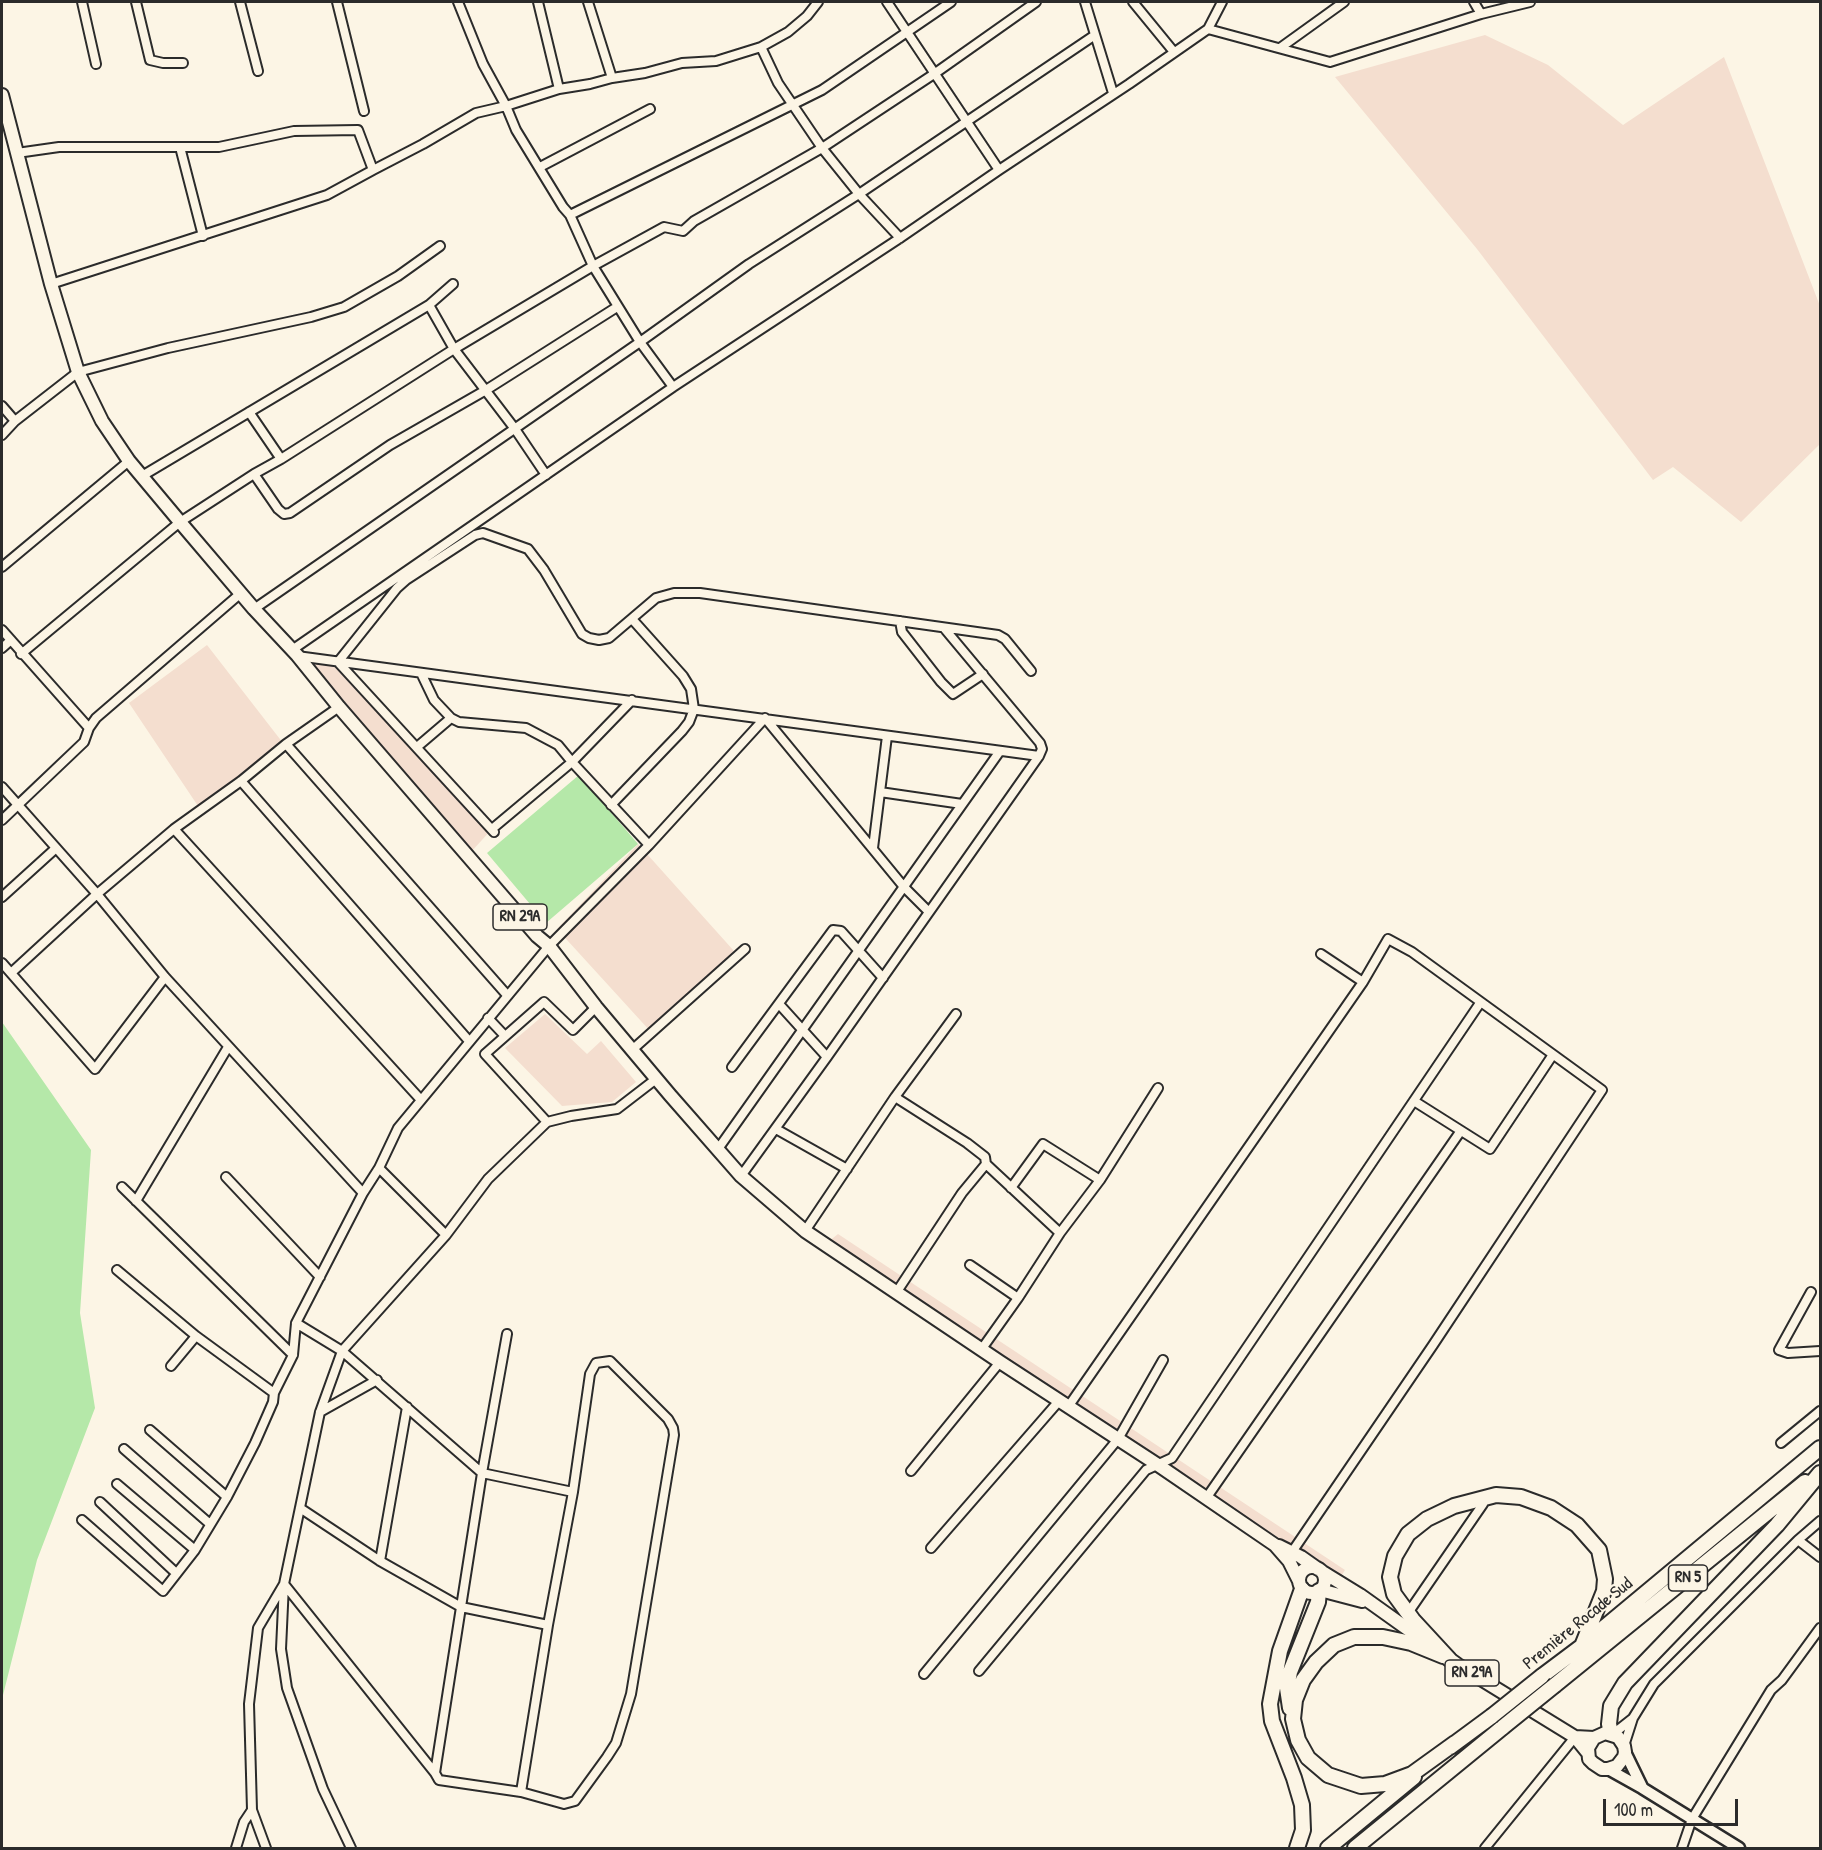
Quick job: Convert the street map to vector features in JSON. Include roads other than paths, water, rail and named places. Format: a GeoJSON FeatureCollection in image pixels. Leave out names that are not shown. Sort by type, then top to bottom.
{"type":"FeatureCollection","features":[{"type":"Feature","properties":{"kind":"highway","name":"Première Rocade Sud"},"geometry":{"type":"LineString","coordinates":[[1328,1848],[1455,1743],[1582,1646],[1821,1448]]}},
{"type":"Feature","properties":{"kind":"highway","name":"Première Rocade Sud"},"geometry":{"type":"LineString","coordinates":[[1355,1848],[1821,1472]]}},
{"type":"Feature","properties":{"kind":"highway"},"geometry":{"type":"LineString","coordinates":[[1612,1734],[1609,1724],[1611,1706],[1625,1683],[1778,1526],[1821,1472]]}},
{"type":"Feature","properties":{"kind":"highway"},"geometry":{"type":"LineString","coordinates":[[1449,1659],[1394,1594],[1390,1577],[1395,1556],[1408,1534],[1427,1519],[1454,1506],[1496,1495],[1521,1497],[1551,1508],[1577,1525],[1599,1550],[1605,1579],[1604,1591],[1582,1646]]}},
{"type":"Feature","properties":{"kind":"highway"},"geometry":{"type":"LineString","coordinates":[[1297,1848],[1303,1830],[1302,1805],[1272,1721],[1270,1704],[1280,1651],[1300,1585]]}},
{"type":"Feature","properties":{"kind":"highway"},"geometry":{"type":"LineString","coordinates":[[1320,1591],[1318,1602],[1290,1672],[1287,1688],[1288,1704],[1298,1740],[1308,1758],[1328,1775],[1361,1786],[1385,1784],[1412,1774],[1455,1743]]}},
{"type":"Feature","properties":{"kind":"highway"},"geometry":{"type":"LineString","coordinates":[[1293,1719],[1295,1700],[1303,1680],[1316,1662],[1334,1645],[1354,1637],[1383,1637],[1411,1643],[1449,1659]]}},
{"type":"Feature","properties":{"kind":"main road","name":"RN 29A"},"geometry":{"type":"LineString","coordinates":[[2,95],[51,284],[78,372],[102,421],[129,461],[537,936],[549,946],[656,1079],[741,1176],[805,1231],[981,1350],[1158,1464],[1275,1545]]}},
{"type":"Feature","properties":{"kind":"main road"},"geometry":{"type":"LineString","coordinates":[[1275,1545],[1292,1552],[1372,1604]]}},
{"type":"Feature","properties":{"kind":"main road"},"geometry":{"type":"LineString","coordinates":[[1275,1545],[1289,1561],[1300,1585],[1310,1593],[1320,1591],[1372,1604]]}},
{"type":"Feature","properties":{"kind":"main road"},"geometry":{"type":"LineString","coordinates":[[1300,1585],[1305,1569],[1319,1570],[1325,1580],[1320,1591]]}},
{"type":"Feature","properties":{"kind":"main road","name":"RN 29A"},"geometry":{"type":"LineString","coordinates":[[1372,1604],[1449,1659],[1575,1737],[1588,1753]]}},
{"type":"Feature","properties":{"kind":"main road"},"geometry":{"type":"LineString","coordinates":[[1642,1788],[1622,1741],[1612,1734],[1599,1734],[1590,1742],[1589,1759],[1597,1767],[1608,1769],[1642,1788],[1739,1848]]}},
{"type":"Feature","properties":{"kind":"main road","name":"RN 29A"},"geometry":{"type":"LineString","coordinates":[[1575,1737],[1594,1738]]}},
{"type":"Feature","properties":{"kind":"main road"},"geometry":{"type":"LineString","coordinates":[[1608,1769],[1617,1766],[1624,1757],[1624,1749]]}},
{"type":"Feature","properties":{"kind":"street"},"geometry":{"type":"LineString","coordinates":[[82,2],[96,64]]}},
{"type":"Feature","properties":{"kind":"street"},"geometry":{"type":"LineString","coordinates":[[136,2],[150,60],[163,63],[183,63]]}},
{"type":"Feature","properties":{"kind":"street"},"geometry":{"type":"LineString","coordinates":[[240,2],[258,71]]}},
{"type":"Feature","properties":{"kind":"street"},"geometry":{"type":"LineString","coordinates":[[337,2],[364,111]]}},
{"type":"Feature","properties":{"kind":"street"},"geometry":{"type":"LineString","coordinates":[[458,2],[483,64],[516,130],[570,215],[593,266],[617,307],[673,387]]}},
{"type":"Feature","properties":{"kind":"street"},"geometry":{"type":"LineString","coordinates":[[538,2],[559,89]]}},
{"type":"Feature","properties":{"kind":"street"},"geometry":{"type":"LineString","coordinates":[[588,2],[612,78]]}},
{"type":"Feature","properties":{"kind":"street"},"geometry":{"type":"LineString","coordinates":[[51,284],[327,195],[476,113],[559,89],[645,73],[682,63],[716,61],[761,47],[788,32],[807,16],[818,2]]}},
{"type":"Feature","properties":{"kind":"street"},"geometry":{"type":"LineString","coordinates":[[887,2],[999,170]]}},
{"type":"Feature","properties":{"kind":"street"},"geometry":{"type":"LineString","coordinates":[[570,215],[822,90],[951,2]]}},
{"type":"Feature","properties":{"kind":"street"},"geometry":{"type":"LineString","coordinates":[[21,654],[180,522],[254,474],[454,349],[593,266],[664,228],[683,231],[694,221],[822,148],[934,74],[1036,2]]}},
{"type":"Feature","properties":{"kind":"street"},"geometry":{"type":"LineString","coordinates":[[1085,2],[1113,93]]}},
{"type":"Feature","properties":{"kind":"street"},"geometry":{"type":"LineString","coordinates":[[1133,2],[1174,52]]}},
{"type":"Feature","properties":{"kind":"street"},"geometry":{"type":"LineString","coordinates":[[294,653],[673,387],[900,238],[1208,29],[1222,2]]}},
{"type":"Feature","properties":{"kind":"street"},"geometry":{"type":"LineString","coordinates":[[1280,48],[1344,2]]}},
{"type":"Feature","properties":{"kind":"street"},"geometry":{"type":"LineString","coordinates":[[1474,2],[1481,14]]}},
{"type":"Feature","properties":{"kind":"street"},"geometry":{"type":"LineString","coordinates":[[1208,29],[1330,62],[1481,14],[1530,2]]}},
{"type":"Feature","properties":{"kind":"street"},"geometry":{"type":"LineString","coordinates":[[254,609],[749,264],[859,194],[1095,35]]}},
{"type":"Feature","properties":{"kind":"street"},"geometry":{"type":"LineString","coordinates":[[761,47],[778,83],[822,148],[859,194],[900,238]]}},
{"type":"Feature","properties":{"kind":"street"},"geometry":{"type":"LineString","coordinates":[[540,167],[650,109]]}},
{"type":"Feature","properties":{"kind":"street"},"geometry":{"type":"LineString","coordinates":[[17,153],[59,147],[219,147],[294,131],[358,130],[373,170]]}},
{"type":"Feature","properties":{"kind":"street"},"geometry":{"type":"LineString","coordinates":[[180,147],[203,236]]}},
{"type":"Feature","properties":{"kind":"street"},"geometry":{"type":"LineString","coordinates":[[2,435],[15,421],[78,372],[168,348],[311,317],[344,307],[398,276],[440,246]]}},
{"type":"Feature","properties":{"kind":"street"},"geometry":{"type":"LineString","coordinates":[[142,477],[429,305],[453,284]]}},
{"type":"Feature","properties":{"kind":"street"},"geometry":{"type":"LineString","coordinates":[[429,305],[454,349],[515,429],[546,475]]}},
{"type":"Feature","properties":{"kind":"street"},"geometry":{"type":"LineString","coordinates":[[254,474],[278,508],[284,514],[290,513],[390,445],[486,390],[617,307]]}},
{"type":"Feature","properties":{"kind":"street"},"geometry":{"type":"LineString","coordinates":[[2,406],[15,421]]}},
{"type":"Feature","properties":{"kind":"street"},"geometry":{"type":"LineString","coordinates":[[249,412],[281,459]]}},
{"type":"Feature","properties":{"kind":"street"},"geometry":{"type":"LineString","coordinates":[[2,567],[129,461]]}},
{"type":"Feature","properties":{"kind":"street"},"geometry":{"type":"LineString","coordinates":[[338,662],[397,588],[475,535],[483,533],[528,549],[544,570],[582,634],[589,638],[598,640],[609,638],[656,598],[674,593],[692,593],[998,635],[1005,639],[1031,671]]}},
{"type":"Feature","properties":{"kind":"street"},"geometry":{"type":"LineString","coordinates":[[2,820],[84,742],[96,718],[241,593]]}},
{"type":"Feature","properties":{"kind":"street"},"geometry":{"type":"LineString","coordinates":[[611,805],[682,731],[689,722],[694,709],[691,689],[683,676],[632,619]]}},
{"type":"Feature","properties":{"kind":"street"},"geometry":{"type":"LineString","coordinates":[[900,621],[902,632],[953,694],[982,674]]}},
{"type":"Feature","properties":{"kind":"street"},"geometry":{"type":"LineString","coordinates":[[741,1176],[883,978],[1042,749],[1040,743],[944,628]]}},
{"type":"Feature","properties":{"kind":"street"},"geometry":{"type":"LineString","coordinates":[[2,630],[89,728]]}},
{"type":"Feature","properties":{"kind":"street"},"geometry":{"type":"LineString","coordinates":[[2,648],[10,640]]}},
{"type":"Feature","properties":{"kind":"street"},"geometry":{"type":"LineString","coordinates":[[294,653],[338,662],[1039,756]]}},
{"type":"Feature","properties":{"kind":"street"},"geometry":{"type":"LineString","coordinates":[[338,662],[493,830],[572,762],[632,700]]}},
{"type":"Feature","properties":{"kind":"street"},"geometry":{"type":"LineString","coordinates":[[421,673],[434,700],[452,718],[466,723],[526,728],[558,745],[649,845]]}},
{"type":"Feature","properties":{"kind":"street"},"geometry":{"type":"LineString","coordinates":[[11,973],[97,894],[174,829],[339,707]]}},
{"type":"Feature","properties":{"kind":"street"},"geometry":{"type":"LineString","coordinates":[[417,747],[452,718]]}},
{"type":"Feature","properties":{"kind":"street"},"geometry":{"type":"LineString","coordinates":[[82,1520],[163,1591],[195,1550],[227,1497],[255,1443],[273,1402],[274,1393],[292,1355],[296,1323],[398,1128],[549,946],[649,845],[765,718]]}},
{"type":"Feature","properties":{"kind":"street"},"geometry":{"type":"LineString","coordinates":[[765,718],[904,887],[929,912]]}},
{"type":"Feature","properties":{"kind":"street"},"geometry":{"type":"LineString","coordinates":[[873,848],[887,736]]}},
{"type":"Feature","properties":{"kind":"street"},"geometry":{"type":"LineString","coordinates":[[286,744],[507,995]]}},
{"type":"Feature","properties":{"kind":"street"},"geometry":{"type":"LineString","coordinates":[[718,1149],[1000,751]]}},
{"type":"Feature","properties":{"kind":"street"},"geometry":{"type":"LineString","coordinates":[[241,781],[469,1041]]}},
{"type":"Feature","properties":{"kind":"street"},"geometry":{"type":"LineString","coordinates":[[2,787],[97,894],[165,977],[363,1193]]}},
{"type":"Feature","properties":{"kind":"street"},"geometry":{"type":"LineString","coordinates":[[880,792],[962,804]]}},
{"type":"Feature","properties":{"kind":"street"},"geometry":{"type":"LineString","coordinates":[[174,829],[421,1100]]}},
{"type":"Feature","properties":{"kind":"street"},"geometry":{"type":"LineString","coordinates":[[2,897],[55,849]]}},
{"type":"Feature","properties":{"kind":"street"},"geometry":{"type":"LineString","coordinates":[[732,1067],[833,930],[841,931],[883,978]]}},
{"type":"Feature","properties":{"kind":"street"},"geometry":{"type":"LineString","coordinates":[[931,1548],[1064,1404],[1363,982],[1388,939],[1412,952],[1552,1056],[1602,1090],[1433,1346],[1292,1552]]}},
{"type":"Feature","properties":{"kind":"street"},"geometry":{"type":"LineString","coordinates":[[632,1050],[745,949]]}},
{"type":"Feature","properties":{"kind":"street"},"geometry":{"type":"LineString","coordinates":[[1321,954],[1363,982]]}},
{"type":"Feature","properties":{"kind":"street"},"geometry":{"type":"LineString","coordinates":[[2,963],[95,1069],[165,977]]}},
{"type":"Feature","properties":{"kind":"street"},"geometry":{"type":"LineString","coordinates":[[547,1122],[485,1054],[544,1002],[573,1030],[596,1007]]}},
{"type":"Feature","properties":{"kind":"street"},"geometry":{"type":"LineString","coordinates":[[980,1671],[1146,1470],[1172,1458],[1480,1003]]}},
{"type":"Feature","properties":{"kind":"street"},"geometry":{"type":"LineString","coordinates":[[779,1004],[827,1057]]}},
{"type":"Feature","properties":{"kind":"street"},"geometry":{"type":"LineString","coordinates":[[805,1231],[895,1097],[956,1014]]}},
{"type":"Feature","properties":{"kind":"street"},"geometry":{"type":"LineString","coordinates":[[488,1018],[505,1036]]}},
{"type":"Feature","properties":{"kind":"street"},"geometry":{"type":"LineString","coordinates":[[136,1201],[228,1047]]}},
{"type":"Feature","properties":{"kind":"street"},"geometry":{"type":"LineString","coordinates":[[1414,1101],[1490,1149],[1552,1056]]}},
{"type":"Feature","properties":{"kind":"street"},"geometry":{"type":"LineString","coordinates":[[351,1848],[323,1789],[286,1688],[281,1649],[284,1584],[320,1412],[342,1351],[446,1235],[488,1179],[547,1122],[617,1109],[656,1079]]}},
{"type":"Feature","properties":{"kind":"street"},"geometry":{"type":"LineString","coordinates":[[981,1350],[1060,1233],[1100,1180],[1158,1088]]}},
{"type":"Feature","properties":{"kind":"street"},"geometry":{"type":"LineString","coordinates":[[895,1097],[985,1157],[986,1164],[1060,1233]]}},
{"type":"Feature","properties":{"kind":"street"},"geometry":{"type":"LineString","coordinates":[[776,1129],[847,1169]]}},
{"type":"Feature","properties":{"kind":"street"},"geometry":{"type":"LineString","coordinates":[[1207,1497],[1460,1132]]}},
{"type":"Feature","properties":{"kind":"street"},"geometry":{"type":"LineString","coordinates":[[1011,1188],[1043,1144],[1100,1180]]}},
{"type":"Feature","properties":{"kind":"street"},"geometry":{"type":"LineString","coordinates":[[896,1293],[962,1193],[986,1164]]}},
{"type":"Feature","properties":{"kind":"street"},"geometry":{"type":"LineString","coordinates":[[379,1168],[446,1235]]}},
{"type":"Feature","properties":{"kind":"street"},"geometry":{"type":"LineString","coordinates":[[226,1177],[320,1277]]}},
{"type":"Feature","properties":{"kind":"street"},"geometry":{"type":"LineString","coordinates":[[122,1187],[292,1355]]}},
{"type":"Feature","properties":{"kind":"street"},"geometry":{"type":"LineString","coordinates":[[970,1264],[1018,1298]]}},
{"type":"Feature","properties":{"kind":"street"},"geometry":{"type":"LineString","coordinates":[[117,1270],[196,1336],[274,1393]]}},
{"type":"Feature","properties":{"kind":"street"},"geometry":{"type":"LineString","coordinates":[[1811,1292],[1779,1350],[1788,1353],[1821,1351]]}},
{"type":"Feature","properties":{"kind":"street"},"geometry":{"type":"LineString","coordinates":[[296,1323],[342,1351],[482,1473],[573,1492]]}},
{"type":"Feature","properties":{"kind":"street"},"geometry":{"type":"LineString","coordinates":[[435,1773],[482,1473],[507,1334]]}},
{"type":"Feature","properties":{"kind":"street"},"geometry":{"type":"LineString","coordinates":[[171,1366],[196,1336]]}},
{"type":"Feature","properties":{"kind":"street"},"geometry":{"type":"LineString","coordinates":[[924,1674],[1118,1439],[1163,1360]]}},
{"type":"Feature","properties":{"kind":"street"},"geometry":{"type":"LineString","coordinates":[[284,1584],[435,1773],[436,1778],[442,1781],[521,1792],[564,1804],[575,1801],[616,1743],[631,1694],[674,1435],[668,1419],[610,1361],[596,1363],[590,1374],[573,1492],[548,1625],[521,1792]]}},
{"type":"Feature","properties":{"kind":"street"},"geometry":{"type":"LineString","coordinates":[[911,1471],[1000,1362]]}},
{"type":"Feature","properties":{"kind":"street"},"geometry":{"type":"LineString","coordinates":[[320,1412],[377,1380]]}},
{"type":"Feature","properties":{"kind":"street"},"geometry":{"type":"LineString","coordinates":[[380,1561],[407,1407]]}},
{"type":"Feature","properties":{"kind":"street"},"geometry":{"type":"LineString","coordinates":[[1781,1443],[1821,1411]]}},
{"type":"Feature","properties":{"kind":"street"},"geometry":{"type":"LineString","coordinates":[[150,1430],[227,1497]]}},
{"type":"Feature","properties":{"kind":"street"},"geometry":{"type":"LineString","coordinates":[[124,1449],[210,1524]]}},
{"type":"Feature","properties":{"kind":"street"},"geometry":{"type":"LineString","coordinates":[[117,1484],[195,1550]]}},
{"type":"Feature","properties":{"kind":"street"},"geometry":{"type":"LineString","coordinates":[[100,1502],[176,1573]]}},
{"type":"Feature","properties":{"kind":"street"},"geometry":{"type":"LineString","coordinates":[[1408,1613],[1483,1504]]}},
{"type":"Feature","properties":{"kind":"street"},"geometry":{"type":"LineString","coordinates":[[300,1508],[380,1561],[461,1606],[548,1625]]}},
{"type":"Feature","properties":{"kind":"street"},"geometry":{"type":"LineString","coordinates":[[1624,1749],[1633,1718],[1654,1684],[1798,1540],[1821,1521]]}},
{"type":"Feature","properties":{"kind":"street"},"geometry":{"type":"LineString","coordinates":[[1798,1540],[1821,1557]]}},
{"type":"Feature","properties":{"kind":"street"},"geometry":{"type":"LineString","coordinates":[[266,1848],[252,1810],[249,1704],[258,1628],[284,1584]]}},
{"type":"Feature","properties":{"kind":"street"},"geometry":{"type":"LineString","coordinates":[[1682,1848],[1692,1819],[1771,1690],[1782,1680],[1821,1628]]}},
{"type":"Feature","properties":{"kind":"street"},"geometry":{"type":"LineString","coordinates":[[1612,1734],[1633,1718]]}},
{"type":"Feature","properties":{"kind":"street"},"geometry":{"type":"LineString","coordinates":[[1485,1848],[1575,1737]]}},
{"type":"Feature","properties":{"kind":"street"},"geometry":{"type":"LineString","coordinates":[[236,1848],[244,1822],[252,1810]]}}]}
